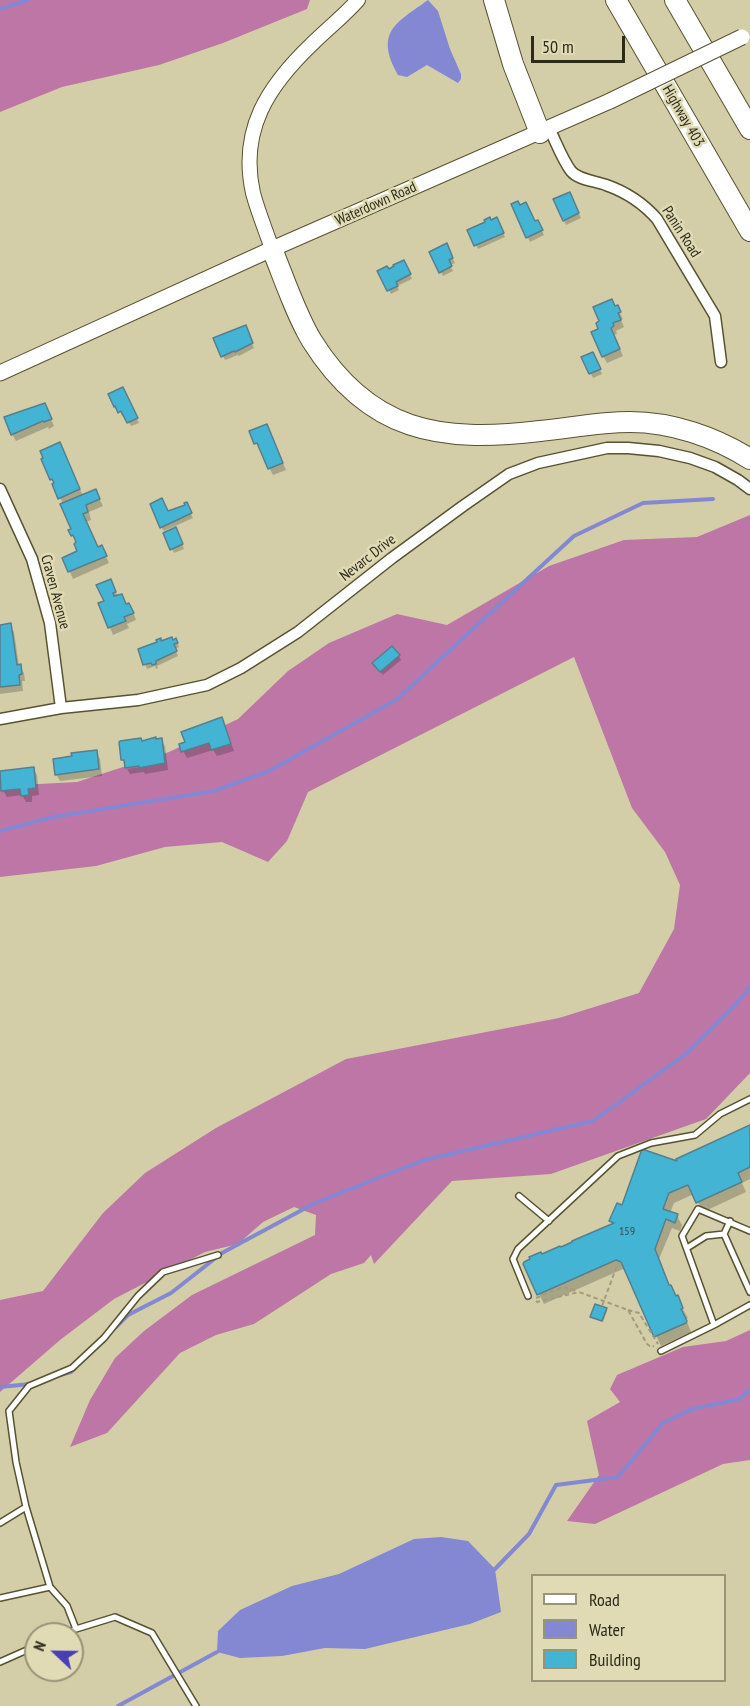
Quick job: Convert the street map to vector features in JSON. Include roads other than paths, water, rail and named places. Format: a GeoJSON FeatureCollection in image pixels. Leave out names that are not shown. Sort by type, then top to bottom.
{"type":"FeatureCollection","features":[{"type":"Feature","properties":{"kind":"highway"},"geometry":{"type":"LineString","coordinates":[[494,0],[513,64],[545,130]]}},
{"type":"Feature","properties":{"kind":"highway","name":"Highway 403"},"geometry":{"type":"LineString","coordinates":[[616,0],[750,231]]}},
{"type":"Feature","properties":{"kind":"highway"},"geometry":{"type":"LineString","coordinates":[[675,0],[750,129]]}},
{"type":"Feature","properties":{"kind":"highway"},"geometry":{"type":"LineString","coordinates":[[272,249],[312,340],[336,374],[352,390],[388,416],[408,425],[426,430],[472,436],[530,432],[589,424],[632,422],[655,424],[715,440],[750,459]]}},
{"type":"Feature","properties":{"kind":"main road","name":"Waterdown Road"},"geometry":{"type":"LineString","coordinates":[[0,373],[272,249],[610,101],[746,35]]}},
{"type":"Feature","properties":{"kind":"street"},"geometry":{"type":"LineString","coordinates":[[272,249],[254,194],[250,173],[249,154],[255,123],[284,73],[358,0]]}},
{"type":"Feature","properties":{"kind":"street","name":"Panin Road"},"geometry":{"type":"LineString","coordinates":[[545,130],[572,172],[619,191],[645,206],[657,219],[715,316],[721,362]]}},
{"type":"Feature","properties":{"kind":"street","name":"Nevarc Drive"},"geometry":{"type":"LineString","coordinates":[[0,718],[61,708],[138,700],[207,685],[241,668],[298,632],[392,558],[509,474],[538,463],[607,448],[659,451],[715,467],[750,489]]}},
{"type":"Feature","properties":{"kind":"street","name":"Craven Avenue"},"geometry":{"type":"LineString","coordinates":[[0,489],[32,559],[50,623],[61,708]]}},
{"type":"Feature","properties":{"kind":"lane"},"geometry":{"type":"LineString","coordinates":[[528,1296],[513,1259],[518,1249],[618,1156],[651,1143],[695,1134],[720,1114],[750,1099]]}},
{"type":"Feature","properties":{"kind":"lane"},"geometry":{"type":"LineString","coordinates":[[519,1196],[549,1221]]}},
{"type":"Feature","properties":{"kind":"lane"},"geometry":{"type":"LineString","coordinates":[[714,1325],[682,1236],[698,1209],[750,1231]]}},
{"type":"Feature","properties":{"kind":"lane"},"geometry":{"type":"LineString","coordinates":[[730,1221],[724,1234],[750,1292]]}},
{"type":"Feature","properties":{"kind":"lane"},"geometry":{"type":"LineString","coordinates":[[687,1248],[706,1236],[724,1234]]}},
{"type":"Feature","properties":{"kind":"lane"},"geometry":{"type":"LineString","coordinates":[[73,1622],[67,1606],[50,1587],[26,1508],[16,1462],[9,1411],[29,1386],[72,1368],[104,1338],[138,1296],[163,1272],[218,1255]]}},
{"type":"Feature","properties":{"kind":"lane"},"geometry":{"type":"LineString","coordinates":[[661,1351],[750,1305]]}},
{"type":"Feature","properties":{"kind":"lane"},"geometry":{"type":"LineString","coordinates":[[0,1524],[26,1508]]}},
{"type":"Feature","properties":{"kind":"lane"},"geometry":{"type":"LineString","coordinates":[[0,1598],[50,1587]]}},
{"type":"Feature","properties":{"kind":"lane"},"geometry":{"type":"LineString","coordinates":[[84,1627],[115,1617],[152,1633],[196,1706]]}},
{"type":"Feature","properties":{"kind":"lane"},"geometry":{"type":"LineString","coordinates":[[0,1662],[24,1651]]}},
{"type":"Feature","properties":{"kind":"water"},"geometry":{"type":"Polygon","coordinates":[[[428,0],[438,11],[461,74],[458,83],[427,65],[407,77],[398,75],[391,60],[388,48],[392,30],[406,15],[428,0]]]}},
{"type":"Feature","properties":{"kind":"water"},"geometry":{"type":"Polygon","coordinates":[[[441,1537],[468,1541],[495,1569],[501,1612],[470,1624],[365,1649],[325,1648],[282,1656],[240,1658],[217,1652],[218,1631],[240,1610],[292,1586],[339,1574],[414,1539],[441,1537]]]}},
{"type":"Feature","properties":{"kind":"waterway"},"geometry":{"type":"LineString","coordinates":[[0,9],[28,0]]}},
{"type":"Feature","properties":{"kind":"waterway"},"geometry":{"type":"LineString","coordinates":[[0,831],[53,817],[214,791],[269,771],[396,700],[574,536],[643,503],[713,499]]}},
{"type":"Feature","properties":{"kind":"waterway"},"geometry":{"type":"LineString","coordinates":[[116,1327],[128,1315],[171,1293],[222,1253],[315,1203],[424,1160],[593,1121],[686,1054],[750,987]]}},
{"type":"Feature","properties":{"kind":"waterway"},"geometry":{"type":"LineString","coordinates":[[60,1375],[71,1372],[75,1368]]}},
{"type":"Feature","properties":{"kind":"waterway"},"geometry":{"type":"LineString","coordinates":[[0,1387],[30,1384]]}},
{"type":"Feature","properties":{"kind":"waterway"},"geometry":{"type":"LineString","coordinates":[[495,1569],[529,1534],[556,1485],[618,1477],[663,1423],[692,1409],[740,1399],[750,1389]]}},
{"type":"Feature","properties":{"kind":"waterway"},"geometry":{"type":"LineString","coordinates":[[118,1706],[217,1652]]}}]}
